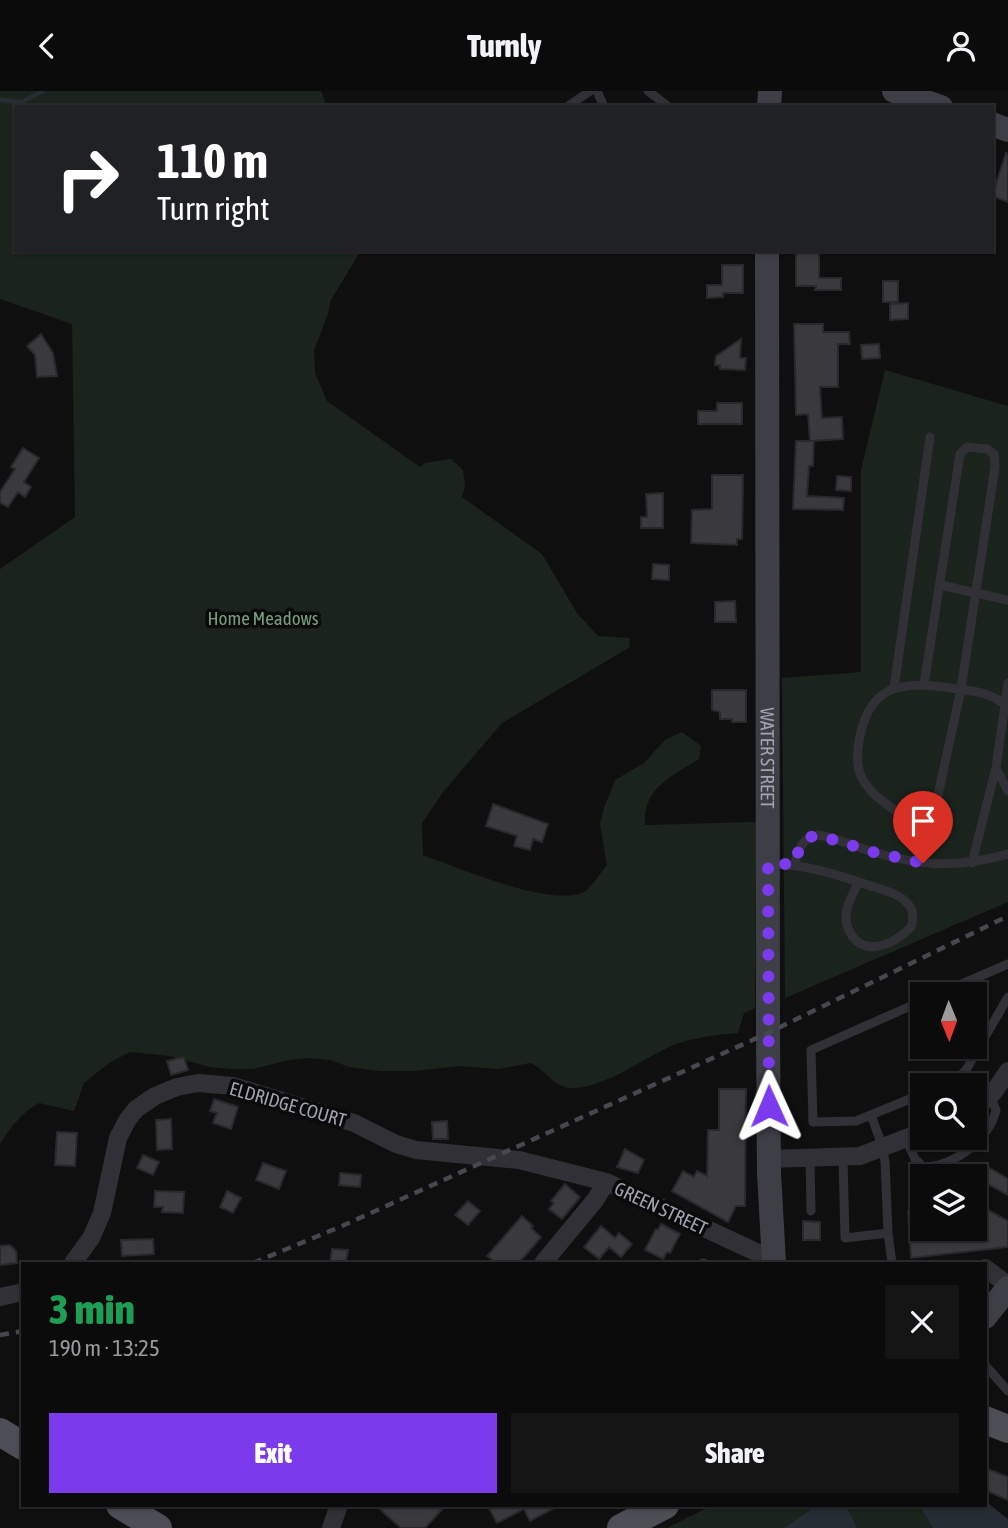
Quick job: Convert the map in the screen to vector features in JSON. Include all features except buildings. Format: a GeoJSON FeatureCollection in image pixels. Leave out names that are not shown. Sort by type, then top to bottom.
{"type":"FeatureCollection","features":[{"type":"Feature","properties":{"kind":"main road"},"geometry":{"type":"LineString","coordinates":[[894,91],[935,105]]}},
{"type":"Feature","properties":{"kind":"main road","name":"WATER STREET"},"geometry":{"type":"LineString","coordinates":[[767,252],[769,1159],[774,1259]]}},
{"type":"Feature","properties":{"kind":"main road"},"geometry":{"type":"LineString","coordinates":[[987,1314],[1008,1286]]}},
{"type":"Feature","properties":{"kind":"main road"},"geometry":{"type":"LineString","coordinates":[[987,1421],[1008,1429]]}},
{"type":"Feature","properties":{"kind":"main road"},"geometry":{"type":"LineString","coordinates":[[0,1432],[21,1444]]}},
{"type":"Feature","properties":{"kind":"main road"},"geometry":{"type":"LineString","coordinates":[[123,1507],[158,1528]]}},
{"type":"Feature","properties":{"kind":"main road"},"geometry":{"type":"LineString","coordinates":[[621,1528],[661,1507]]}},
{"type":"Feature","properties":{"kind":"street"},"geometry":{"type":"LineString","coordinates":[[987,1098],[1008,1071]]}},
{"type":"Feature","properties":{"kind":"street","name":"ELDRIDGE COURT"},"geometry":{"type":"LineString","coordinates":[[74,1262],[97,1225],[106,1199],[118,1138],[128,1119],[136,1109],[155,1096],[188,1084],[233,1086],[354,1123],[396,1144],[416,1150],[519,1160],[606,1182]]}},
{"type":"Feature","properties":{"kind":"street"},"geometry":{"type":"LineString","coordinates":[[769,1159],[860,1156],[910,1137]]}},
{"type":"Feature","properties":{"kind":"street","name":"GREEN STREET"},"geometry":{"type":"LineString","coordinates":[[544,1262],[596,1199],[606,1182],[774,1259]]}},
{"type":"Feature","properties":{"kind":"street"},"geometry":{"type":"LineString","coordinates":[[987,1270],[1008,1286]]}},
{"type":"Feature","properties":{"kind":"street"},"geometry":{"type":"LineString","coordinates":[[0,1297],[21,1292]]}},
{"type":"Feature","properties":{"kind":"street"},"geometry":{"type":"LineString","coordinates":[[331,1528],[338,1507]]}},
{"type":"Feature","properties":{"kind":"lane"},"geometry":{"type":"LineString","coordinates":[[571,105],[590,91]]}},
{"type":"Feature","properties":{"kind":"lane"},"geometry":{"type":"LineString","coordinates":[[648,91],[666,105]]}},
{"type":"Feature","properties":{"kind":"lane"},"geometry":{"type":"LineString","coordinates":[[894,688],[930,437]]}},
{"type":"Feature","properties":{"kind":"lane"},"geometry":{"type":"LineString","coordinates":[[925,684],[960,454],[968,447],[987,449],[994,454],[995,467],[961,689],[935,809],[927,820],[916,824],[908,821],[868,787],[860,773],[858,765],[861,727],[866,713],[894,688],[925,684],[961,689],[993,695],[1006,706]]}},
{"type":"Feature","properties":{"kind":"lane"},"geometry":{"type":"LineString","coordinates":[[940,585],[1008,600]]}},
{"type":"Feature","properties":{"kind":"lane"},"geometry":{"type":"LineString","coordinates":[[972,863],[996,768],[1008,683]]}},
{"type":"Feature","properties":{"kind":"lane"},"geometry":{"type":"LineString","coordinates":[[996,768],[1008,791]]}},
{"type":"Feature","properties":{"kind":"lane"},"geometry":{"type":"LineString","coordinates":[[795,864],[802,843],[809,837],[818,835],[873,852],[935,865],[972,863],[1008,854]]}},
{"type":"Feature","properties":{"kind":"lane"},"geometry":{"type":"LineString","coordinates":[[768,864],[795,864],[858,882],[892,893],[906,901],[914,916],[911,927],[879,947],[867,947],[855,941],[845,918],[858,882]]}},
{"type":"Feature","properties":{"kind":"lane"},"geometry":{"type":"LineString","coordinates":[[967,982],[1008,964]]}},
{"type":"Feature","properties":{"kind":"lane"},"geometry":{"type":"LineString","coordinates":[[963,1073],[1008,997]]}},
{"type":"Feature","properties":{"kind":"lane"},"geometry":{"type":"LineString","coordinates":[[910,1006],[811,1050],[813,1122],[856,1121],[910,1099]]}},
{"type":"Feature","properties":{"kind":"lane"},"geometry":{"type":"LineString","coordinates":[[987,1130],[996,1110],[990,1096]]}},
{"type":"Feature","properties":{"kind":"lane"},"geometry":{"type":"LineString","coordinates":[[871,1115],[883,1149],[892,1262]]}},
{"type":"Feature","properties":{"kind":"lane"},"geometry":{"type":"LineString","coordinates":[[915,1150],[915,1159],[923,1167],[936,1167],[966,1150]]}},
{"type":"Feature","properties":{"kind":"lane"},"geometry":{"type":"LineString","coordinates":[[843,1158],[845,1238],[888,1233]]}},
{"type":"Feature","properties":{"kind":"lane"},"geometry":{"type":"LineString","coordinates":[[810,1159],[811,1211]]}},
{"type":"Feature","properties":{"kind":"lane"},"geometry":{"type":"LineString","coordinates":[[987,1367],[1008,1391]]}},
{"type":"Feature","properties":{"kind":"green space","name":"Home Meadows"},"geometry":{"type":"Polygon","coordinates":[[[0,91],[321,91],[326,105],[14,105],[14,252],[360,252],[331,300],[314,350],[315,373],[327,401],[420,467],[425,463],[451,459],[463,470],[465,486],[462,497],[542,554],[577,613],[598,636],[629,638],[630,647],[502,723],[444,791],[422,823],[423,855],[526,890],[567,896],[582,893],[607,865],[600,824],[615,780],[644,763],[665,740],[682,732],[701,746],[699,759],[660,785],[649,802],[645,825],[756,822],[755,1008],[744,1013],[738,1033],[682,1042],[596,1084],[570,1088],[553,1081],[530,1063],[498,1069],[460,1066],[415,1071],[380,1071],[309,1058],[253,1069],[232,1069],[210,1067],[169,1056],[130,1052],[109,1063],[84,1083],[74,1111],[39,1103],[17,1121],[0,1144],[0,569],[75,517],[72,324],[0,299],[0,91]]]}},
{"type":"Feature","properties":{"kind":"green space"},"geometry":{"type":"Polygon","coordinates":[[[885,370],[1008,406],[1008,902],[785,998],[782,678],[861,672],[861,470],[885,370]]]}},
{"type":"Feature","properties":{"kind":"green space"},"geometry":{"type":"Polygon","coordinates":[[[709,1507],[814,1507],[784,1528],[667,1528],[709,1507]]]}},
{"type":"Feature","properties":{"kind":"green space"},"geometry":{"type":"Polygon","coordinates":[[[847,1507],[920,1507],[933,1528],[857,1528],[847,1507]]]}},
{"type":"Feature","properties":{"kind":"shaded area"},"geometry":{"type":"Polygon","coordinates":[[[987,1503],[1008,1519],[1008,1528],[933,1528],[920,1507],[987,1507],[987,1503]]]}},
{"type":"Feature","properties":{"kind":"shaded area"},"geometry":{"type":"Polygon","coordinates":[[[814,1507],[847,1507],[857,1528],[784,1528],[814,1507]]]}},
{"type":"Feature","properties":{"kind":"waterway"},"geometry":{"type":"LineString","coordinates":[[0,100],[22,102],[43,91]]}},
{"type":"Feature","properties":{"kind":"railway"},"geometry":{"type":"LineString","coordinates":[[255,1262],[342,1226],[768,1033],[1008,916]]}},
{"type":"Feature","properties":{"kind":"railway"},"geometry":{"type":"LineString","coordinates":[[0,1335],[21,1331]]}},
{"type":"Feature","properties":{"kind":"route"},"geometry":{"type":"LineString","coordinates":[[769,1106],[768,864],[795,864],[802,843],[814,835],[827,836],[898,859],[923,863]]}}]}
